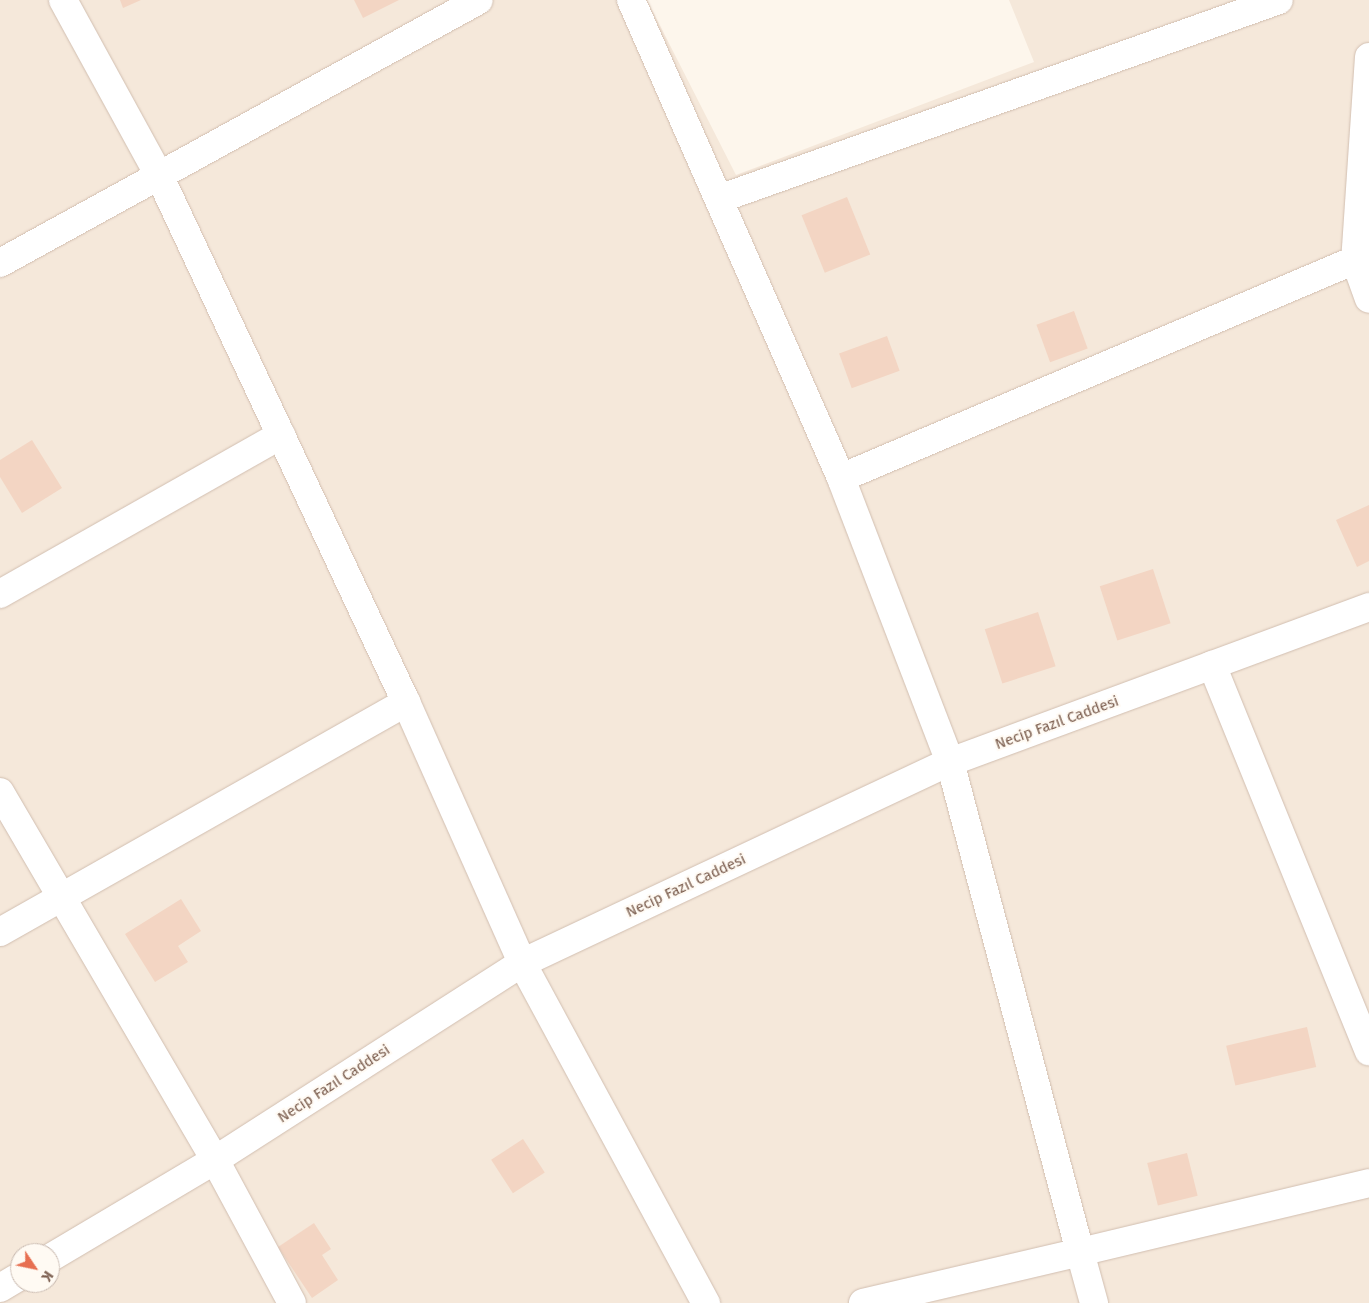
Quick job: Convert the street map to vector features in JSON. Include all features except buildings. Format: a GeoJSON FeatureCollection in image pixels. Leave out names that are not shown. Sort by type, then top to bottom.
{"type":"FeatureCollection","features":[{"type":"Feature","properties":{"kind":"street"},"geometry":{"type":"LineString","coordinates":[[63,0],[159,175],[406,702],[522,963],[706,1303]]}},
{"type":"Feature","properties":{"kind":"street"},"geometry":{"type":"LineString","coordinates":[[0,263],[479,0]]}},
{"type":"Feature","properties":{"kind":"street"},"geometry":{"type":"LineString","coordinates":[[631,0],[841,478],[950,762],[1094,1303]]}},
{"type":"Feature","properties":{"kind":"street"},"geometry":{"type":"LineString","coordinates":[[719,200],[1279,0]]}},
{"type":"Feature","properties":{"kind":"street"},"geometry":{"type":"LineString","coordinates":[[1369,56],[1365,209],[1355,260],[1369,298]]}},
{"type":"Feature","properties":{"kind":"street"},"geometry":{"type":"LineString","coordinates":[[841,478],[1355,260]]}},
{"type":"Feature","properties":{"kind":"street"},"geometry":{"type":"LineString","coordinates":[[0,594],[281,435]]}},
{"type":"Feature","properties":{"kind":"street","name":"Necip Fazıl Caddesi"},"geometry":{"type":"LineString","coordinates":[[60,1252],[215,1160],[522,963],[950,762],[1369,607]]}},
{"type":"Feature","properties":{"kind":"street"},"geometry":{"type":"LineString","coordinates":[[1212,665],[1369,1051]]}},
{"type":"Feature","properties":{"kind":"street"},"geometry":{"type":"LineString","coordinates":[[0,932],[57,896],[406,702]]}},
{"type":"Feature","properties":{"kind":"street"},"geometry":{"type":"LineString","coordinates":[[0,792],[57,896],[215,1160],[292,1303]]}},
{"type":"Feature","properties":{"kind":"street"},"geometry":{"type":"LineString","coordinates":[[863,1303],[1369,1183]]}},
{"type":"Feature","properties":{"kind":"shaded area"},"geometry":{"type":"Polygon","coordinates":[[[0,0],[647,0],[736,175],[1034,62],[1009,0],[1369,0],[1369,1303],[0,1303],[0,0]]]}}]}
